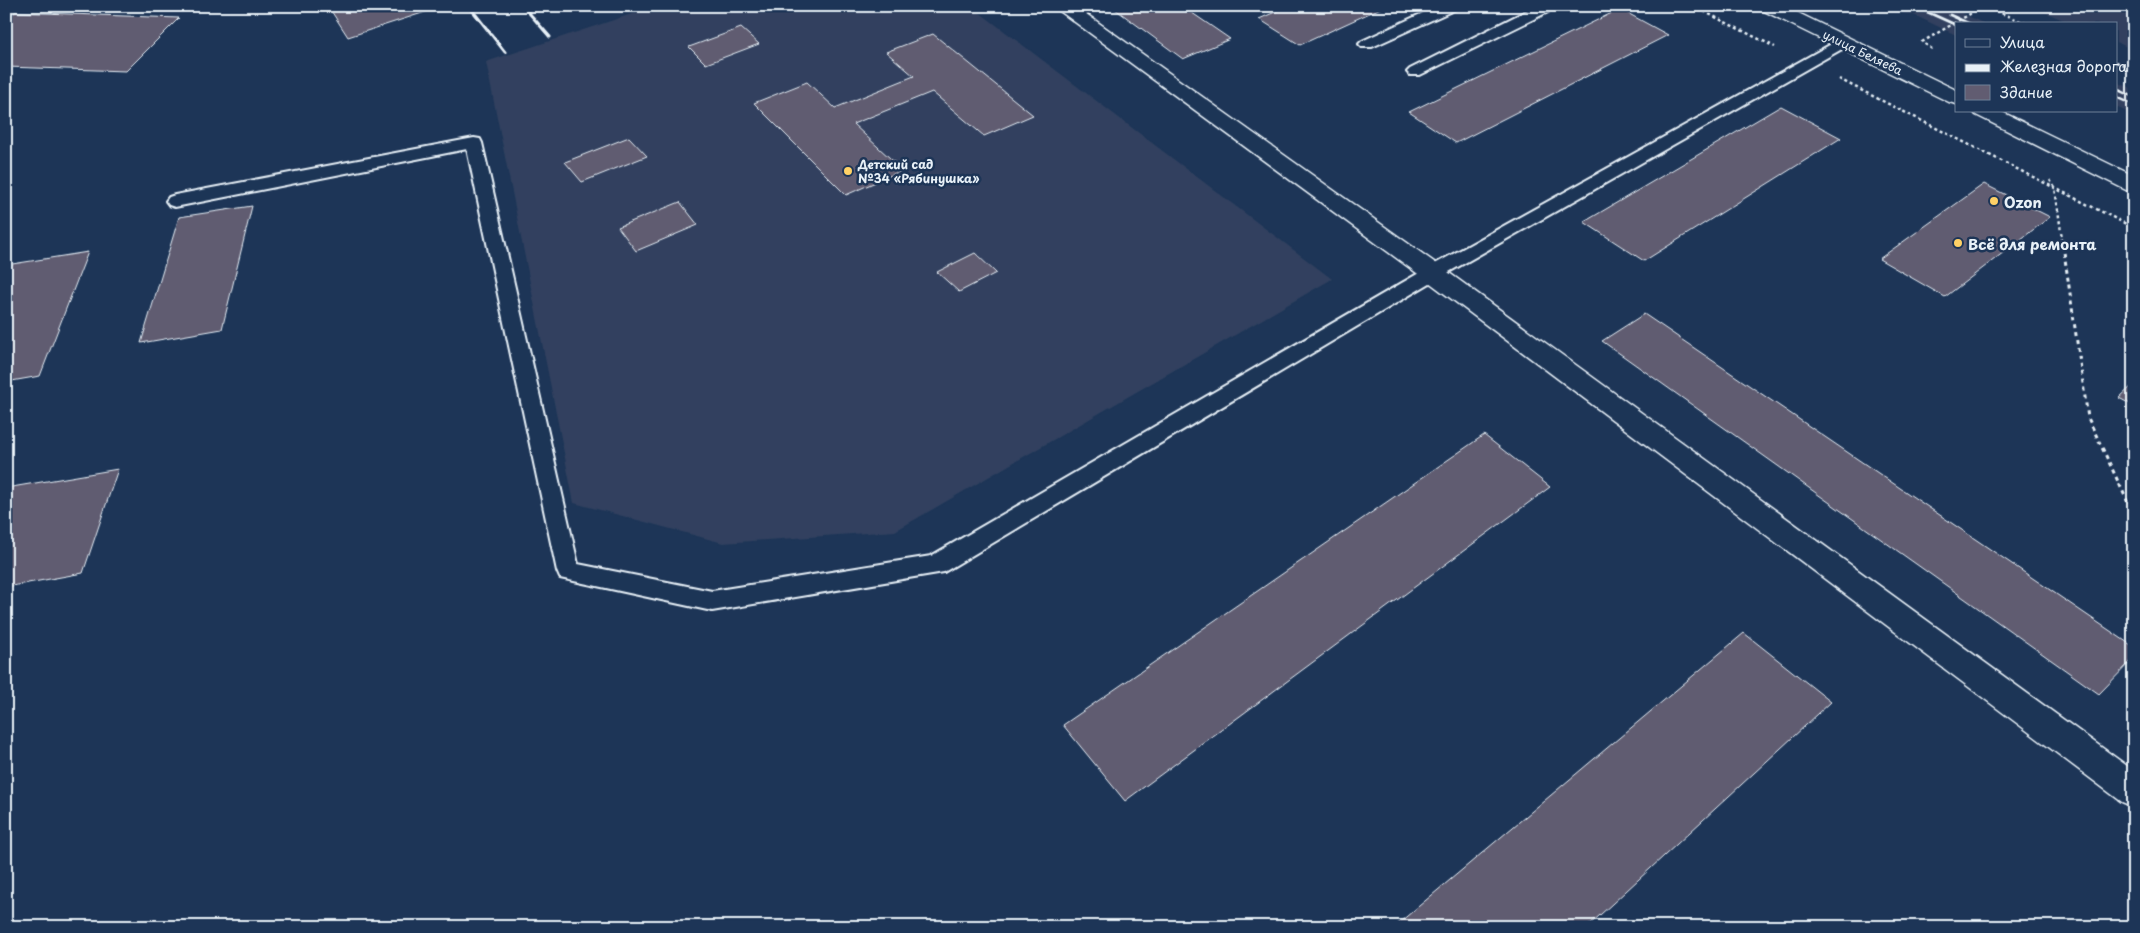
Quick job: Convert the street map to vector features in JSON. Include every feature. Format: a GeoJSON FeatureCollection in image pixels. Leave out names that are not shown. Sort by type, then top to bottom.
{"type":"FeatureCollection","features":[{"type":"Feature","properties":{"kind":"street"},"geometry":{"type":"LineString","coordinates":[[1062,6],[1433,273],[2134,792]]}},
{"type":"Feature","properties":{"kind":"street","name":"улица Беляева"},"geometry":{"type":"LineString","coordinates":[[1769,6],[1955,98]]}},
{"type":"Feature","properties":{"kind":"street"},"geometry":{"type":"LineString","coordinates":[[1985,112],[2134,185]]}},
{"type":"Feature","properties":{"kind":"lane"},"geometry":{"type":"LineString","coordinates":[[1367,44],[1451,6]]}},
{"type":"Feature","properties":{"kind":"lane"},"geometry":{"type":"LineString","coordinates":[[1415,72],[1543,9],[1543,6]]}},
{"type":"Feature","properties":{"kind":"lane"},"geometry":{"type":"LineString","coordinates":[[175,201],[474,143],[568,571],[712,601],[936,565],[1433,273],[1844,42]]}},
{"type":"Feature","properties":{"kind":"path"},"geometry":{"type":"LineString","coordinates":[[1693,6],[2134,228]]}},
{"type":"Feature","properties":{"kind":"path"},"geometry":{"type":"LineString","coordinates":[[1956,22],[1970,14],[1967,6]]}},
{"type":"Feature","properties":{"kind":"path"},"geometry":{"type":"LineString","coordinates":[[1985,6],[2022,22]]}},
{"type":"Feature","properties":{"kind":"path"},"geometry":{"type":"LineString","coordinates":[[1936,52],[1922,42],[1955,23]]}},
{"type":"Feature","properties":{"kind":"path"},"geometry":{"type":"LineString","coordinates":[[2118,63],[2134,69]]}},
{"type":"Feature","properties":{"kind":"path"},"geometry":{"type":"LineString","coordinates":[[2014,127],[2055,188],[2088,418],[2134,514]]}},
{"type":"Feature","properties":{"kind":"shaded area","name":"Детский сад №34 «Рябинушка»"},"geometry":{"type":"Polygon","coordinates":[[[656,6],[971,6],[1332,279],[895,531],[723,543],[574,503],[486,62],[656,6]]]}},
{"type":"Feature","properties":{"kind":"shaded area"},"geometry":{"type":"Polygon","coordinates":[[[1850,6],[1946,6],[1981,22],[1955,22],[1955,35],[1914,15],[1850,6]]]}},
{"type":"Feature","properties":{"kind":"shaded area"},"geometry":{"type":"Polygon","coordinates":[[[2031,6],[2134,6],[2134,50],[2118,43],[2118,22],[2067,22],[2031,6]]]}},
{"type":"Feature","properties":{"kind":"shaded area"},"geometry":{"type":"Polygon","coordinates":[[[2118,83],[2134,89],[2134,115],[2118,108],[2118,83]]]}},
{"type":"Feature","properties":{"kind":"building"},"geometry":{"type":"Polygon","coordinates":[[[328,6],[444,6],[348,37],[328,6]]]}},
{"type":"Feature","properties":{"kind":"building"},"geometry":{"type":"Polygon","coordinates":[[[1111,6],[1182,6],[1230,39],[1183,59],[1111,6]]]}},
{"type":"Feature","properties":{"kind":"building"},"geometry":{"type":"Polygon","coordinates":[[[1289,6],[1385,6],[1300,45],[1259,19],[1289,6]]]}},
{"type":"Feature","properties":{"kind":"building"},"geometry":{"type":"Polygon","coordinates":[[[1620,9],[1668,35],[1456,143],[1409,112],[1620,9]]]}},
{"type":"Feature","properties":{"kind":"building"},"geometry":{"type":"Polygon","coordinates":[[[15,12],[179,18],[126,71],[6,67],[6,20],[15,12]]]}},
{"type":"Feature","properties":{"kind":"building"},"geometry":{"type":"Polygon","coordinates":[[[741,28],[759,44],[706,64],[689,47],[741,28]]]}},
{"type":"Feature","properties":{"kind":"building"},"geometry":{"type":"Polygon","coordinates":[[[933,34],[1033,115],[984,136],[932,92],[853,124],[903,170],[846,195],[754,103],[807,82],[835,108],[914,76],[886,52],[933,34]]]}},
{"type":"Feature","properties":{"kind":"building"},"geometry":{"type":"Polygon","coordinates":[[[1781,106],[1841,138],[1644,261],[1584,222],[1781,106]]]}},
{"type":"Feature","properties":{"kind":"building"},"geometry":{"type":"Polygon","coordinates":[[[629,137],[647,156],[582,182],[565,162],[629,137]]]}},
{"type":"Feature","properties":{"kind":"building"},"geometry":{"type":"Polygon","coordinates":[[[1984,184],[2050,217],[1945,297],[1879,259],[1984,184]]]}},
{"type":"Feature","properties":{"kind":"building"},"geometry":{"type":"Polygon","coordinates":[[[680,202],[698,225],[636,251],[618,227],[680,202]]]}},
{"type":"Feature","properties":{"kind":"building"},"geometry":{"type":"Polygon","coordinates":[[[252,206],[222,329],[141,343],[179,217],[252,206]]]}},
{"type":"Feature","properties":{"kind":"building"},"geometry":{"type":"Polygon","coordinates":[[[88,252],[40,376],[6,382],[6,265],[88,252]]]}},
{"type":"Feature","properties":{"kind":"building"},"geometry":{"type":"Polygon","coordinates":[[[975,253],[996,273],[959,292],[937,272],[975,253]]]}},
{"type":"Feature","properties":{"kind":"building"},"geometry":{"type":"Polygon","coordinates":[[[1644,314],[2134,647],[2134,658],[2099,694],[1602,341],[1644,314]]]}},
{"type":"Feature","properties":{"kind":"building"},"geometry":{"type":"Polygon","coordinates":[[[2134,384],[2134,406],[2119,398],[2134,384]]]}},
{"type":"Feature","properties":{"kind":"building"},"geometry":{"type":"Polygon","coordinates":[[[1484,435],[1550,487],[1125,801],[1063,725],[1484,435]]]}},
{"type":"Feature","properties":{"kind":"building"},"geometry":{"type":"Polygon","coordinates":[[[118,469],[83,573],[6,587],[6,488],[118,469]]]}},
{"type":"Feature","properties":{"kind":"building"},"geometry":{"type":"Polygon","coordinates":[[[1744,633],[1831,702],[1587,927],[1394,927],[1744,633]]]}},
{"type":"Feature","properties":{"kind":"railway"},"geometry":{"type":"LineString","coordinates":[[469,6],[505,52]]}},
{"type":"Feature","properties":{"kind":"railway"},"geometry":{"type":"LineString","coordinates":[[523,6],[550,37]]}},
{"type":"Feature","properties":{"kind":"railway"},"geometry":{"type":"LineString","coordinates":[[1914,6],[1955,25]]}},
{"type":"Feature","properties":{"kind":"railway"},"geometry":{"type":"LineString","coordinates":[[1950,15],[1966,22]]}},
{"type":"Feature","properties":{"kind":"railway"},"geometry":{"type":"LineString","coordinates":[[2118,90],[2134,97]]}},
{"type":"Feature","properties":{"kind":"railway"},"geometry":{"type":"LineString","coordinates":[[2118,98],[2134,105]]}},
{"type":"Feature","properties":{"kind":"place","name":"Детский сад №34 «Рябинушка»"},"geometry":{"type":"Point","coordinates":[848,171]}},
{"type":"Feature","properties":{"kind":"place","name":"Ozon"},"geometry":{"type":"Point","coordinates":[1994,201]}},
{"type":"Feature","properties":{"kind":"place","name":"Всё для ремонта"},"geometry":{"type":"Point","coordinates":[1958,243]}}]}
